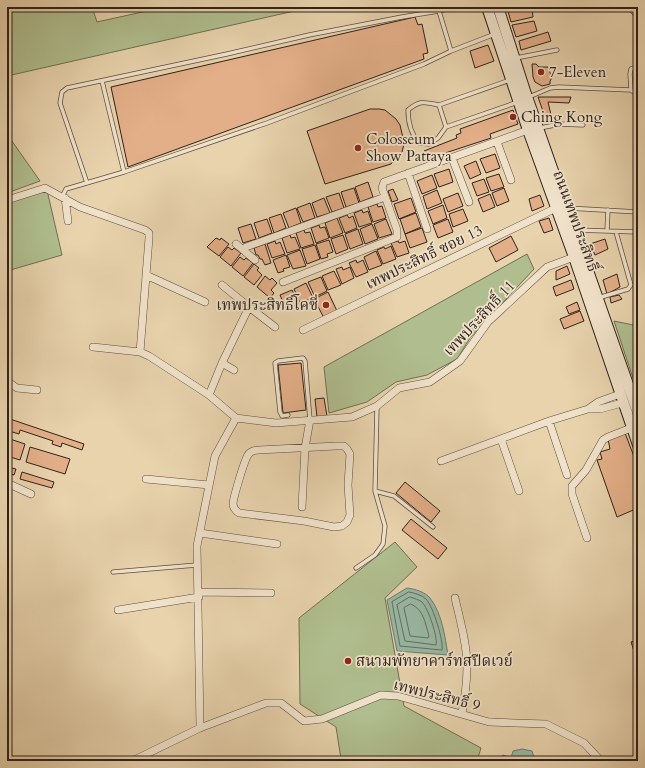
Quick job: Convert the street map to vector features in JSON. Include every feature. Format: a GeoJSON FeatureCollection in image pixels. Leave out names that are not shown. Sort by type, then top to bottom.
{"type":"FeatureCollection","features":[{"type":"Feature","properties":{"kind":"main road","name":"ถนนเทพประสิทธิ์"},"geometry":{"type":"LineString","coordinates":[[487,7],[512,79],[538,129],[574,257],[638,445]]}},
{"type":"Feature","properties":{"kind":"main road","name":"ถนนเทพประสิทธิ์"},"geometry":{"type":"LineString","coordinates":[[498,7],[515,59],[528,130],[561,208],[574,230],[638,413]]}},
{"type":"Feature","properties":{"kind":"street"},"geometry":{"type":"LineString","coordinates":[[283,282],[397,237],[397,230],[382,188],[384,182],[528,130]]}},
{"type":"Feature","properties":{"kind":"street"},"geometry":{"type":"LineString","coordinates":[[497,142],[511,180]]}},
{"type":"Feature","properties":{"kind":"street"},"geometry":{"type":"LineString","coordinates":[[452,158],[469,202]]}},
{"type":"Feature","properties":{"kind":"street"},"geometry":{"type":"LineString","coordinates":[[408,173],[428,229]]}},
{"type":"Feature","properties":{"kind":"street"},"geometry":{"type":"LineString","coordinates":[[7,200],[45,188],[80,207],[145,230],[149,233],[150,238],[140,352]]}},
{"type":"Feature","properties":{"kind":"street"},"geometry":{"type":"LineString","coordinates":[[243,250],[246,247],[385,197]]}},
{"type":"Feature","properties":{"kind":"street"},"geometry":{"type":"LineString","coordinates":[[64,198],[68,221]]}},
{"type":"Feature","properties":{"kind":"street","name":"เทพประสิทธิ์ ซอย 13"},"geometry":{"type":"LineString","coordinates":[[303,330],[561,208]]}},
{"type":"Feature","properties":{"kind":"street"},"geometry":{"type":"LineString","coordinates":[[236,244],[254,260]]}},
{"type":"Feature","properties":{"kind":"street","name":"เทพประสิทธิ์ 11"},"geometry":{"type":"LineString","coordinates":[[236,418],[276,423],[352,418],[377,406],[399,388],[430,382],[460,361],[488,322],[546,267],[574,257]]}},
{"type":"Feature","properties":{"kind":"street"},"geometry":{"type":"LineString","coordinates":[[146,275],[205,302]]}},
{"type":"Feature","properties":{"kind":"street"},"geometry":{"type":"LineString","coordinates":[[222,285],[275,327]]}},
{"type":"Feature","properties":{"kind":"street"},"geometry":{"type":"LineString","coordinates":[[209,395],[222,363],[249,306]]}},
{"type":"Feature","properties":{"kind":"street"},"geometry":{"type":"LineString","coordinates":[[93,347],[140,352],[149,356],[209,395],[236,418],[215,456],[197,546],[200,728]]}},
{"type":"Feature","properties":{"kind":"street"},"geometry":{"type":"LineString","coordinates":[[222,363],[234,370]]}},
{"type":"Feature","properties":{"kind":"street"},"geometry":{"type":"LineString","coordinates":[[7,381],[17,388],[37,390]]}},
{"type":"Feature","properties":{"kind":"street"},"geometry":{"type":"LineString","coordinates":[[441,461],[549,421],[588,409],[600,409],[621,398]]}},
{"type":"Feature","properties":{"kind":"street"},"geometry":{"type":"LineString","coordinates":[[302,507],[305,448],[310,420]]}},
{"type":"Feature","properties":{"kind":"street"},"geometry":{"type":"LineString","coordinates":[[549,421],[567,475]]}},
{"type":"Feature","properties":{"kind":"street"},"geometry":{"type":"LineString","coordinates":[[587,538],[572,494],[572,486],[586,470],[603,440],[631,428]]}},
{"type":"Feature","properties":{"kind":"street"},"geometry":{"type":"LineString","coordinates":[[501,439],[519,491]]}},
{"type":"Feature","properties":{"kind":"street"},"geometry":{"type":"LineString","coordinates":[[344,446],[350,454],[348,485],[350,515],[347,522],[342,526],[334,527],[304,521],[239,513],[236,511],[233,503],[247,457],[251,452],[259,450],[305,448],[344,446]]}},
{"type":"Feature","properties":{"kind":"street"},"geometry":{"type":"LineString","coordinates":[[146,479],[209,485]]}},
{"type":"Feature","properties":{"kind":"street"},"geometry":{"type":"LineString","coordinates":[[7,483],[31,494]]}},
{"type":"Feature","properties":{"kind":"street"},"geometry":{"type":"LineString","coordinates":[[200,533],[277,544]]}},
{"type":"Feature","properties":{"kind":"street"},"geometry":{"type":"LineString","coordinates":[[118,610],[199,595],[271,593]]}},
{"type":"Feature","properties":{"kind":"street"},"geometry":{"type":"LineString","coordinates":[[455,598],[467,665],[466,693],[462,713]]}},
{"type":"Feature","properties":{"kind":"street","name":"เทพประสิทธิ์ 9"},"geometry":{"type":"LineString","coordinates":[[132,761],[200,728],[266,703],[281,703],[304,721],[322,719],[381,695],[398,696],[462,713],[489,722],[546,724],[584,743],[601,761]]}},
{"type":"Feature","properties":{"kind":"lane"},"geometry":{"type":"LineString","coordinates":[[87,183],[60,103],[60,96],[67,88],[309,35],[454,7]]}},
{"type":"Feature","properties":{"kind":"lane"},"geometry":{"type":"LineString","coordinates":[[629,7],[638,18]]}},
{"type":"Feature","properties":{"kind":"lane"},"geometry":{"type":"LineString","coordinates":[[439,11],[451,51]]}},
{"type":"Feature","properties":{"kind":"lane"},"geometry":{"type":"LineString","coordinates":[[64,198],[66,189],[124,172],[267,123],[424,64],[451,51],[496,34]]}},
{"type":"Feature","properties":{"kind":"lane"},"geometry":{"type":"LineString","coordinates":[[515,59],[557,50]]}},
{"type":"Feature","properties":{"kind":"lane"},"geometry":{"type":"LineString","coordinates":[[631,90],[631,69],[638,67]]}},
{"type":"Feature","properties":{"kind":"lane"},"geometry":{"type":"LineString","coordinates":[[512,79],[439,105],[427,102],[416,104],[408,110],[408,120],[413,136],[419,143],[429,144],[438,138],[446,127],[550,88],[559,87],[631,90],[638,95]]}},
{"type":"Feature","properties":{"kind":"lane"},"geometry":{"type":"LineString","coordinates":[[102,81],[124,172]]}},
{"type":"Feature","properties":{"kind":"lane"},"geometry":{"type":"LineString","coordinates":[[439,105],[446,127]]}},
{"type":"Feature","properties":{"kind":"lane"},"geometry":{"type":"LineString","coordinates":[[538,129],[560,124],[582,125]]}},
{"type":"Feature","properties":{"kind":"lane"},"geometry":{"type":"LineString","coordinates":[[561,208],[638,212]]}},
{"type":"Feature","properties":{"kind":"lane"},"geometry":{"type":"LineString","coordinates":[[607,231],[608,210]]}},
{"type":"Feature","properties":{"kind":"lane"},"geometry":{"type":"LineString","coordinates":[[574,230],[638,232]]}},
{"type":"Feature","properties":{"kind":"lane"},"geometry":{"type":"LineString","coordinates":[[597,298],[628,289],[631,284],[616,232]]}},
{"type":"Feature","properties":{"kind":"lane"},"geometry":{"type":"LineString","coordinates":[[288,415],[282,416],[280,412],[275,363],[303,358],[305,361],[310,420]]}},
{"type":"Feature","properties":{"kind":"lane"},"geometry":{"type":"LineString","coordinates":[[356,568],[375,555],[383,544],[385,526],[375,491],[377,406]]}},
{"type":"Feature","properties":{"kind":"lane"},"geometry":{"type":"LineString","coordinates":[[375,491],[394,496],[432,528]]}},
{"type":"Feature","properties":{"kind":"lane"},"geometry":{"type":"LineString","coordinates":[[113,572],[197,565]]}},
{"type":"Feature","properties":{"kind":"shaded area"},"geometry":{"type":"Polygon","coordinates":[[[7,7],[92,7],[97,22],[165,7],[312,7],[7,76],[7,7]]]}},
{"type":"Feature","properties":{"kind":"shaded area"},"geometry":{"type":"Polygon","coordinates":[[[7,134],[40,181],[7,193],[7,134]]]}},
{"type":"Feature","properties":{"kind":"shaded area"},"geometry":{"type":"Polygon","coordinates":[[[46,186],[62,255],[7,271],[7,200],[46,186]]]}},
{"type":"Feature","properties":{"kind":"shaded area"},"geometry":{"type":"Polygon","coordinates":[[[527,254],[534,269],[470,338],[457,359],[427,375],[396,382],[367,402],[329,413],[324,367],[527,254]]]}},
{"type":"Feature","properties":{"kind":"shaded area"},"geometry":{"type":"Polygon","coordinates":[[[614,321],[638,326],[638,393],[614,321]]]}},
{"type":"Feature","properties":{"kind":"shaded area","name":"สนามพัทยาคาร์ทสปีดเวย์"},"geometry":{"type":"Polygon","coordinates":[[[395,542],[417,567],[385,598],[404,706],[481,748],[477,761],[340,761],[341,759],[336,727],[300,704],[299,618],[395,542]]]}},
{"type":"Feature","properties":{"kind":"water"},"geometry":{"type":"Polygon","coordinates":[[[407,588],[423,592],[434,604],[442,625],[448,655],[397,651],[387,600],[407,588]]]}},
{"type":"Feature","properties":{"kind":"water"},"geometry":{"type":"Polygon","coordinates":[[[522,749],[532,751],[534,757],[527,757],[527,761],[498,761],[503,755],[511,758],[513,751],[522,749]]]}},
{"type":"Feature","properties":{"kind":"building"},"geometry":{"type":"Polygon","coordinates":[[[532,7],[533,17],[511,22],[507,8],[532,7]]]}},
{"type":"Feature","properties":{"kind":"building"},"geometry":{"type":"Polygon","coordinates":[[[415,17],[418,25],[422,24],[428,53],[423,54],[424,59],[128,167],[111,87],[415,17]]]}},
{"type":"Feature","properties":{"kind":"building"},"geometry":{"type":"Polygon","coordinates":[[[534,21],[537,31],[516,37],[512,25],[534,21]]]}},
{"type":"Feature","properties":{"kind":"building"},"geometry":{"type":"Polygon","coordinates":[[[548,32],[551,41],[521,50],[519,41],[548,32]]]}},
{"type":"Feature","properties":{"kind":"building"},"geometry":{"type":"Polygon","coordinates":[[[488,45],[494,61],[475,68],[470,51],[488,45]]]}},
{"type":"Feature","properties":{"kind":"building","name":"7-Eleven"},"geometry":{"type":"Polygon","coordinates":[[[532,64],[536,64],[539,67],[548,67],[552,78],[550,84],[542,86],[535,82],[532,64]]]}},
{"type":"Feature","properties":{"kind":"building"},"geometry":{"type":"Polygon","coordinates":[[[538,97],[571,97],[569,103],[548,102],[551,115],[545,117],[538,97]]]}},
{"type":"Feature","properties":{"kind":"building","name":"Colosseum Show Pattaya"},"geometry":{"type":"Polygon","coordinates":[[[370,109],[385,110],[396,119],[400,125],[403,138],[404,144],[402,152],[391,164],[325,184],[307,131],[370,109]]]}},
{"type":"Feature","properties":{"kind":"building"},"geometry":{"type":"Polygon","coordinates":[[[513,110],[518,124],[490,134],[491,138],[427,159],[424,151],[457,138],[456,135],[461,133],[460,129],[513,110]]]}},
{"type":"Feature","properties":{"kind":"building"},"geometry":{"type":"Polygon","coordinates":[[[495,154],[500,168],[486,173],[480,159],[495,154]]]}},
{"type":"Feature","properties":{"kind":"building"},"geometry":{"type":"Polygon","coordinates":[[[476,161],[481,174],[470,179],[464,166],[476,161]]]}},
{"type":"Feature","properties":{"kind":"building"},"geometry":{"type":"Polygon","coordinates":[[[449,169],[453,182],[439,187],[434,174],[449,169]]]}},
{"type":"Feature","properties":{"kind":"building"},"geometry":{"type":"Polygon","coordinates":[[[499,174],[504,187],[491,191],[486,178],[499,174]]]}},
{"type":"Feature","properties":{"kind":"building"},"geometry":{"type":"Polygon","coordinates":[[[432,175],[437,188],[422,194],[417,181],[432,175]]]}},
{"type":"Feature","properties":{"kind":"building"},"geometry":{"type":"Polygon","coordinates":[[[484,179],[489,192],[477,196],[472,183],[484,179]]]}},
{"type":"Feature","properties":{"kind":"building"},"geometry":{"type":"Polygon","coordinates":[[[368,182],[373,197],[360,202],[355,187],[368,182]]]}},
{"type":"Feature","properties":{"kind":"building"},"geometry":{"type":"Polygon","coordinates":[[[354,188],[359,203],[346,207],[341,192],[354,188]]]}},
{"type":"Feature","properties":{"kind":"building"},"geometry":{"type":"Polygon","coordinates":[[[504,188],[509,201],[497,206],[492,193],[504,188]]]}},
{"type":"Feature","properties":{"kind":"building"},"geometry":{"type":"Polygon","coordinates":[[[393,189],[398,200],[392,202],[388,191],[393,189]]]}},
{"type":"Feature","properties":{"kind":"building"},"geometry":{"type":"Polygon","coordinates":[[[437,190],[442,203],[427,209],[423,196],[437,190]]]}},
{"type":"Feature","properties":{"kind":"building"},"geometry":{"type":"Polygon","coordinates":[[[339,193],[344,208],[332,212],[326,197],[339,193]]]}},
{"type":"Feature","properties":{"kind":"building"},"geometry":{"type":"Polygon","coordinates":[[[458,193],[463,206],[448,212],[443,199],[458,193]]]}},
{"type":"Feature","properties":{"kind":"building"},"geometry":{"type":"Polygon","coordinates":[[[490,194],[495,207],[483,212],[478,199],[490,194]]]}},
{"type":"Feature","properties":{"kind":"building"},"geometry":{"type":"Polygon","coordinates":[[[540,195],[544,206],[532,211],[529,199],[540,195]]]}},
{"type":"Feature","properties":{"kind":"building"},"geometry":{"type":"Polygon","coordinates":[[[324,198],[330,213],[317,217],[312,203],[324,198]]]}},
{"type":"Feature","properties":{"kind":"building"},"geometry":{"type":"Polygon","coordinates":[[[411,198],[416,212],[399,219],[394,204],[411,198]]]}},
{"type":"Feature","properties":{"kind":"building"},"geometry":{"type":"Polygon","coordinates":[[[310,203],[315,218],[303,222],[297,208],[310,203]]]}},
{"type":"Feature","properties":{"kind":"building"},"geometry":{"type":"Polygon","coordinates":[[[377,204],[378,207],[382,206],[386,218],[373,222],[368,207],[377,204]]]}},
{"type":"Feature","properties":{"kind":"building"},"geometry":{"type":"Polygon","coordinates":[[[443,205],[447,218],[433,224],[428,211],[443,205]]]}},
{"type":"Feature","properties":{"kind":"building"},"geometry":{"type":"Polygon","coordinates":[[[296,208],[301,223],[289,228],[283,213],[296,208]]]}},
{"type":"Feature","properties":{"kind":"building"},"geometry":{"type":"Polygon","coordinates":[[[463,209],[468,221],[453,227],[449,214],[463,209]]]}},
{"type":"Feature","properties":{"kind":"building"},"geometry":{"type":"Polygon","coordinates":[[[362,210],[363,213],[368,211],[372,223],[359,227],[354,213],[362,210]]]}},
{"type":"Feature","properties":{"kind":"building"},"geometry":{"type":"Polygon","coordinates":[[[416,213],[421,227],[405,234],[400,219],[416,213]]]}},
{"type":"Feature","properties":{"kind":"building"},"geometry":{"type":"Polygon","coordinates":[[[281,214],[286,228],[274,233],[269,218],[281,214]]]}},
{"type":"Feature","properties":{"kind":"building"},"geometry":{"type":"Polygon","coordinates":[[[347,215],[349,218],[353,216],[357,228],[345,233],[339,218],[347,215]]]}},
{"type":"Feature","properties":{"kind":"building"},"geometry":{"type":"Polygon","coordinates":[[[337,218],[343,233],[330,238],[325,223],[337,218]]]}},
{"type":"Feature","properties":{"kind":"building"},"geometry":{"type":"Polygon","coordinates":[[[549,218],[553,230],[544,233],[539,221],[549,218]]]}},
{"type":"Feature","properties":{"kind":"building"},"geometry":{"type":"Polygon","coordinates":[[[267,219],[272,233],[259,238],[254,223],[267,219]]]}},
{"type":"Feature","properties":{"kind":"building"},"geometry":{"type":"Polygon","coordinates":[[[386,219],[392,234],[379,238],[374,224],[386,219]]]}},
{"type":"Feature","properties":{"kind":"building"},"geometry":{"type":"Polygon","coordinates":[[[448,219],[453,232],[438,238],[433,225],[448,219]]]}},
{"type":"Feature","properties":{"kind":"building"},"geometry":{"type":"Polygon","coordinates":[[[251,224],[256,239],[243,243],[238,228],[251,224]]]}},
{"type":"Feature","properties":{"kind":"building"},"geometry":{"type":"Polygon","coordinates":[[[372,224],[378,239],[365,244],[360,229],[372,224]]]}},
{"type":"Feature","properties":{"kind":"building"},"geometry":{"type":"Polygon","coordinates":[[[319,225],[320,228],[325,227],[329,238],[316,243],[311,228],[319,225]]]}},
{"type":"Feature","properties":{"kind":"building"},"geometry":{"type":"Polygon","coordinates":[[[422,228],[427,242],[410,248],[405,234],[422,228]]]}},
{"type":"Feature","properties":{"kind":"building"},"geometry":{"type":"Polygon","coordinates":[[[358,229],[363,244],[350,249],[345,234],[358,229]]]}},
{"type":"Feature","properties":{"kind":"building"},"geometry":{"type":"Polygon","coordinates":[[[304,230],[305,233],[310,232],[314,244],[301,248],[296,233],[304,230]]]}},
{"type":"Feature","properties":{"kind":"building"},"geometry":{"type":"Polygon","coordinates":[[[290,235],[291,238],[295,237],[300,249],[287,253],[282,238],[290,235]]]}},
{"type":"Feature","properties":{"kind":"building"},"geometry":{"type":"Polygon","coordinates":[[[343,235],[348,249],[336,254],[331,239],[343,235]]]}},
{"type":"Feature","properties":{"kind":"building"},"geometry":{"type":"Polygon","coordinates":[[[511,236],[518,250],[496,262],[489,248],[511,236]]]}},
{"type":"Feature","properties":{"kind":"building"},"geometry":{"type":"Polygon","coordinates":[[[216,238],[220,240],[221,238],[229,244],[219,256],[207,247],[216,238]]]}},
{"type":"Feature","properties":{"kind":"building"},"geometry":{"type":"Polygon","coordinates":[[[605,239],[608,249],[595,255],[590,244],[605,239]]]}},
{"type":"Feature","properties":{"kind":"building"},"geometry":{"type":"Polygon","coordinates":[[[329,240],[333,252],[327,254],[328,257],[321,259],[316,244],[329,240]]]}},
{"type":"Feature","properties":{"kind":"building"},"geometry":{"type":"Polygon","coordinates":[[[275,241],[276,244],[280,242],[285,254],[272,258],[267,244],[275,241]]]}},
{"type":"Feature","properties":{"kind":"building"},"geometry":{"type":"Polygon","coordinates":[[[398,241],[399,243],[405,241],[409,253],[397,257],[391,243],[398,241]]]}},
{"type":"Feature","properties":{"kind":"building"},"geometry":{"type":"Polygon","coordinates":[[[265,244],[271,263],[265,265],[262,259],[256,255],[254,248],[265,244]]]}},
{"type":"Feature","properties":{"kind":"building"},"geometry":{"type":"Polygon","coordinates":[[[315,245],[320,259],[307,264],[302,249],[315,245]]]}},
{"type":"Feature","properties":{"kind":"building"},"geometry":{"type":"Polygon","coordinates":[[[391,246],[396,259],[383,264],[377,250],[384,247],[385,249],[391,246]]]}},
{"type":"Feature","properties":{"kind":"building"},"geometry":{"type":"Polygon","coordinates":[[[228,247],[232,250],[234,248],[241,253],[231,266],[220,257],[228,247]]]}},
{"type":"Feature","properties":{"kind":"building"},"geometry":{"type":"Polygon","coordinates":[[[300,250],[306,266],[293,269],[287,255],[300,250]]]}},
{"type":"Feature","properties":{"kind":"building"},"geometry":{"type":"Polygon","coordinates":[[[376,251],[382,265],[369,270],[364,257],[376,251]]]}},
{"type":"Feature","properties":{"kind":"building"},"geometry":{"type":"Polygon","coordinates":[[[286,255],[290,267],[283,269],[284,271],[278,273],[273,260],[286,255]]]}},
{"type":"Feature","properties":{"kind":"building"},"geometry":{"type":"Polygon","coordinates":[[[240,257],[244,260],[246,258],[253,263],[243,276],[232,267],[240,257]]]}},
{"type":"Feature","properties":{"kind":"building"},"geometry":{"type":"Polygon","coordinates":[[[356,260],[357,263],[363,260],[368,272],[356,277],[349,263],[356,260]]]}},
{"type":"Feature","properties":{"kind":"building"},"geometry":{"type":"Polygon","coordinates":[[[254,264],[259,268],[257,270],[262,275],[254,285],[244,277],[254,264]]]}},
{"type":"Feature","properties":{"kind":"building"},"geometry":{"type":"Polygon","coordinates":[[[567,266],[570,274],[556,280],[556,271],[567,266]]]}},
{"type":"Feature","properties":{"kind":"building"},"geometry":{"type":"Polygon","coordinates":[[[342,267],[343,270],[350,267],[354,278],[342,284],[336,269],[342,267]]]}},
{"type":"Feature","properties":{"kind":"building"},"geometry":{"type":"Polygon","coordinates":[[[334,271],[341,285],[328,290],[322,276],[334,271]]]}},
{"type":"Feature","properties":{"kind":"building"},"geometry":{"type":"Polygon","coordinates":[[[617,274],[620,287],[607,294],[603,280],[617,274]]]}},
{"type":"Feature","properties":{"kind":"building"},"geometry":{"type":"Polygon","coordinates":[[[265,276],[270,280],[272,278],[277,283],[271,290],[274,293],[270,298],[257,287],[265,276]]]}},
{"type":"Feature","properties":{"kind":"building"},"geometry":{"type":"Polygon","coordinates":[[[321,277],[327,291],[315,297],[308,282],[321,277]]]}},
{"type":"Feature","properties":{"kind":"building"},"geometry":{"type":"Polygon","coordinates":[[[571,280],[574,289],[556,296],[553,287],[571,280]]]}},
{"type":"Feature","properties":{"kind":"building"},"geometry":{"type":"Polygon","coordinates":[[[306,283],[313,298],[300,303],[294,289],[306,283]]]}},
{"type":"Feature","properties":{"kind":"building"},"geometry":{"type":"Polygon","coordinates":[[[292,290],[299,304],[286,309],[280,295],[292,290]]]}},
{"type":"Feature","properties":{"kind":"building","name":"เทพประสิทธิ์โคซี่"},"geometry":{"type":"Polygon","coordinates":[[[328,292],[337,311],[324,318],[314,299],[328,292]]]}},
{"type":"Feature","properties":{"kind":"building"},"geometry":{"type":"Polygon","coordinates":[[[619,295],[622,299],[611,303],[610,297],[619,295]]]}},
{"type":"Feature","properties":{"kind":"building"},"geometry":{"type":"Polygon","coordinates":[[[577,302],[580,310],[569,314],[566,307],[577,302]]]}},
{"type":"Feature","properties":{"kind":"building"},"geometry":{"type":"Polygon","coordinates":[[[580,311],[584,321],[564,329],[560,319],[580,311]]]}},
{"type":"Feature","properties":{"kind":"building"},"geometry":{"type":"Polygon","coordinates":[[[301,363],[306,410],[283,413],[278,365],[301,363]]]}},
{"type":"Feature","properties":{"kind":"building"},"geometry":{"type":"Polygon","coordinates":[[[324,398],[327,416],[317,417],[315,399],[324,398]]]}},
{"type":"Feature","properties":{"kind":"building"},"geometry":{"type":"Polygon","coordinates":[[[7,418],[84,444],[82,450],[62,443],[61,447],[52,444],[53,441],[20,430],[19,434],[9,431],[11,427],[7,425],[7,418]]]}},
{"type":"Feature","properties":{"kind":"building"},"geometry":{"type":"Polygon","coordinates":[[[625,433],[638,467],[638,508],[617,517],[597,460],[602,459],[600,452],[610,449],[608,439],[625,433]]]}},
{"type":"Feature","properties":{"kind":"building"},"geometry":{"type":"Polygon","coordinates":[[[7,438],[25,444],[20,460],[7,456],[7,438]]]}},
{"type":"Feature","properties":{"kind":"building"},"geometry":{"type":"Polygon","coordinates":[[[30,447],[70,459],[65,474],[26,462],[30,447]]]}},
{"type":"Feature","properties":{"kind":"building"},"geometry":{"type":"Polygon","coordinates":[[[7,467],[16,469],[14,475],[7,473],[7,467]]]}},
{"type":"Feature","properties":{"kind":"building"},"geometry":{"type":"Polygon","coordinates":[[[22,472],[54,482],[52,488],[20,479],[22,472]]]}},
{"type":"Feature","properties":{"kind":"building"},"geometry":{"type":"Polygon","coordinates":[[[405,482],[440,511],[431,522],[396,493],[405,482]]]}},
{"type":"Feature","properties":{"kind":"building"},"geometry":{"type":"Polygon","coordinates":[[[411,519],[447,548],[438,559],[402,530],[411,519]]]}},
{"type":"Feature","properties":{"kind":"building"},"geometry":{"type":"Polygon","coordinates":[[[638,640],[638,663],[631,642],[638,640]]]}},
{"type":"Feature","properties":{"kind":"place","name":"7-Eleven"},"geometry":{"type":"Point","coordinates":[541,72]}},
{"type":"Feature","properties":{"kind":"place","name":"Ching Kong"},"geometry":{"type":"Point","coordinates":[513,117]}},
{"type":"Feature","properties":{"kind":"place","name":"Colosseum Show Pattaya"},"geometry":{"type":"Point","coordinates":[358,148]}},
{"type":"Feature","properties":{"kind":"place","name":"เทพประสิทธิ์โคซี่"},"geometry":{"type":"Point","coordinates":[326,305]}},
{"type":"Feature","properties":{"kind":"place","name":"สนามพัทยาคาร์ทสปีดเวย์"},"geometry":{"type":"Point","coordinates":[348,661]}}]}
